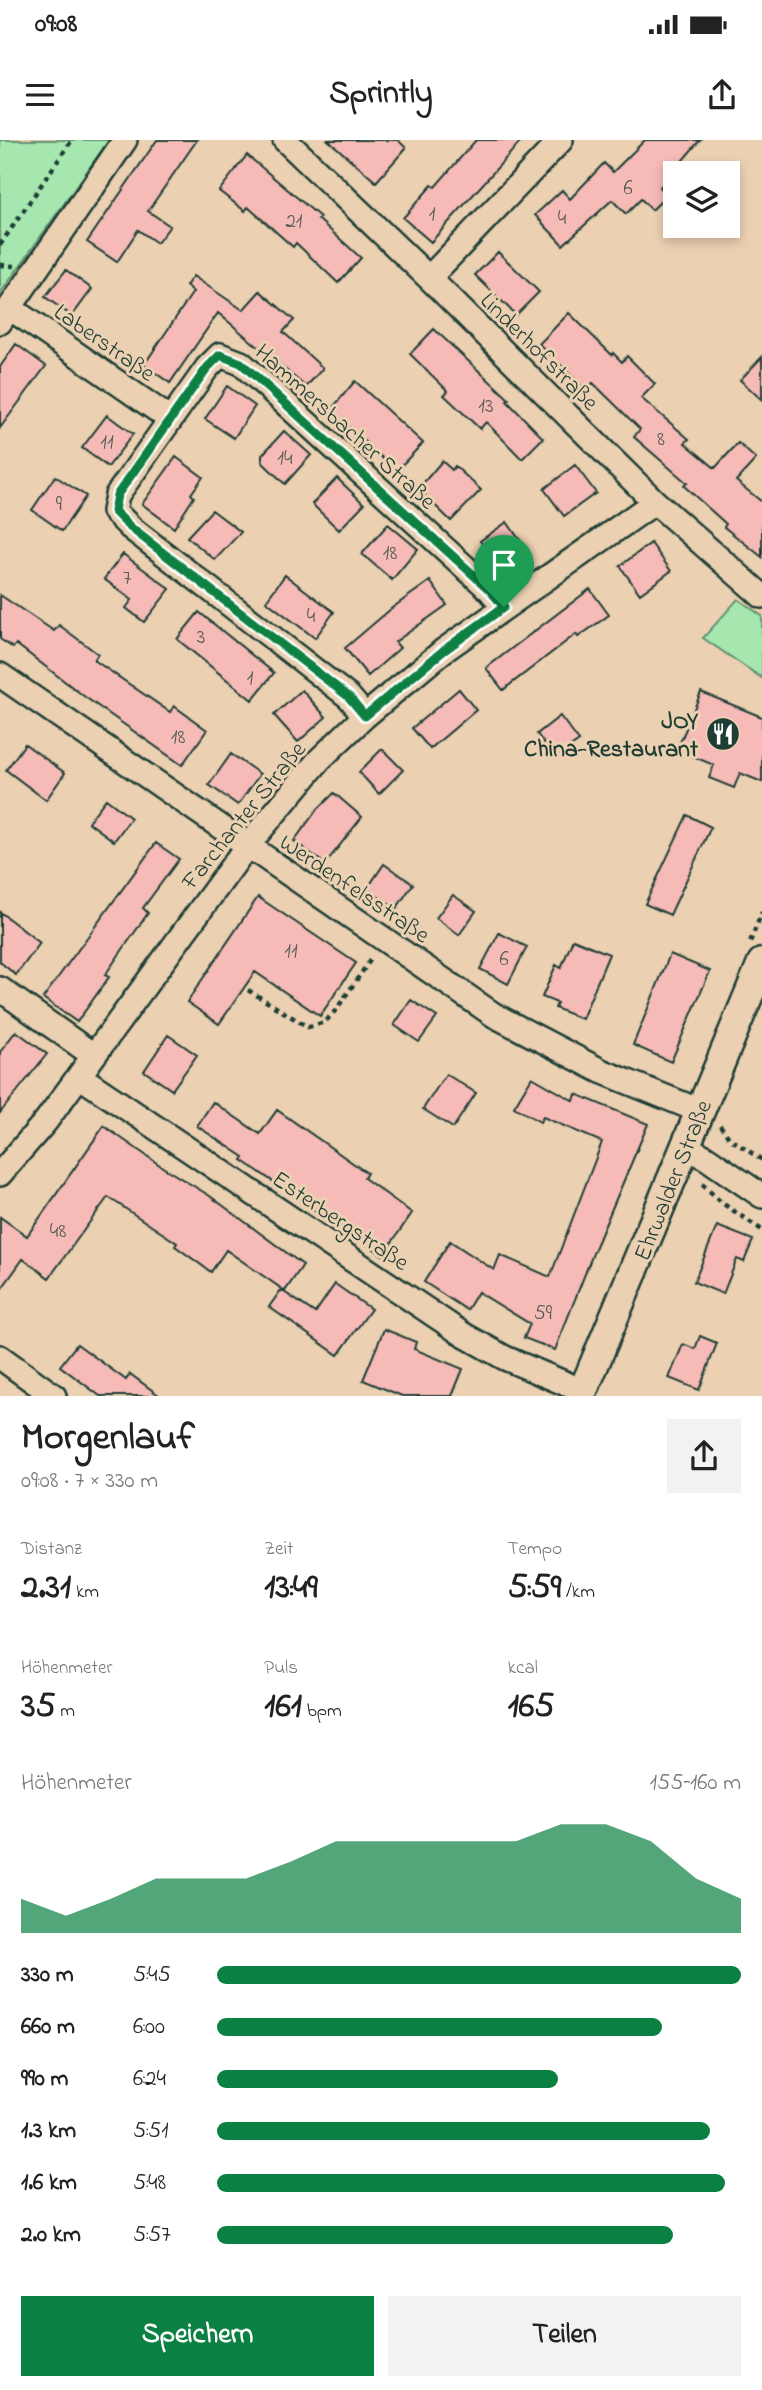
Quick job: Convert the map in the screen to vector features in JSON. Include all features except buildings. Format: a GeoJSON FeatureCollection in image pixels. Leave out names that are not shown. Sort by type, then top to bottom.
{"type":"FeatureCollection","features":[{"type":"Feature","properties":{"kind":"street"},"geometry":{"type":"LineString","coordinates":[[5,315],[125,140]]}},
{"type":"Feature","properties":{"kind":"street","name":"Linderhofstraße"},"geometry":{"type":"LineString","coordinates":[[285,140],[655,502],[762,596]]}},
{"type":"Feature","properties":{"kind":"street"},"geometry":{"type":"LineString","coordinates":[[429,278],[561,140]]}},
{"type":"Feature","properties":{"kind":"street","name":"Laberstraße"},"geometry":{"type":"LineString","coordinates":[[5,315],[170,419]]}},
{"type":"Feature","properties":{"kind":"street","name":"Hammersbacher Straße"},"geometry":{"type":"LineString","coordinates":[[365,716],[349,697],[131,528],[114,511],[117,495],[207,368],[220,355],[241,363],[490,590],[504,607]]}},
{"type":"Feature","properties":{"kind":"street","name":"Farchanter Straße"},"geometry":{"type":"LineString","coordinates":[[0,1174],[46,1121],[247,846],[319,760],[365,716],[443,651],[655,502]]}},
{"type":"Feature","properties":{"kind":"street","name":"Werdenfelsstraße"},"geometry":{"type":"LineString","coordinates":[[0,675],[494,1015],[601,1070],[710,1118]]}},
{"type":"Feature","properties":{"kind":"street","name":"Ehrwalder Straße"},"geometry":{"type":"LineString","coordinates":[[582,1393],[686,1147],[710,1118],[762,963]]}},
{"type":"Feature","properties":{"kind":"street"},"geometry":{"type":"LineString","coordinates":[[0,989],[93,1055]]}},
{"type":"Feature","properties":{"kind":"street","name":"Esterbergstraße"},"geometry":{"type":"LineString","coordinates":[[79,1076],[464,1335],[505,1358],[582,1393]]}},
{"type":"Feature","properties":{"kind":"street"},"geometry":{"type":"LineString","coordinates":[[686,1147],[762,1196]]}},
{"type":"Feature","properties":{"kind":"street"},"geometry":{"type":"LineString","coordinates":[[0,1357],[54,1396]]}},
{"type":"Feature","properties":{"kind":"path"},"geometry":{"type":"LineString","coordinates":[[0,245],[72,140]]}},
{"type":"Feature","properties":{"kind":"path"},"geometry":{"type":"LineString","coordinates":[[247,990],[307,1027],[325,1022],[384,940]]}},
{"type":"Feature","properties":{"kind":"path"},"geometry":{"type":"LineString","coordinates":[[710,1118],[729,1138],[762,1160]]}},
{"type":"Feature","properties":{"kind":"path"},"geometry":{"type":"LineString","coordinates":[[695,1177],[722,1203],[762,1230]]}},
{"type":"Feature","properties":{"kind":"green space"},"geometry":{"type":"Polygon","coordinates":[[[0,140],[109,140],[0,294],[0,140]]]}},
{"type":"Feature","properties":{"kind":"green space"},"geometry":{"type":"Polygon","coordinates":[[[738,599],[762,616],[762,678],[703,638],[738,599]]]}},
{"type":"Feature","properties":{"kind":"place","name":"JOY China-Restaurant"},"geometry":{"type":"Point","coordinates":[723,734]}},
{"type":"Feature","properties":{"kind":"route"},"geometry":{"type":"LineString","coordinates":[[220,355],[241,363],[490,590],[504,607],[443,651],[365,716],[349,697],[131,528],[114,511],[117,495],[207,368],[220,355]]}}]}
